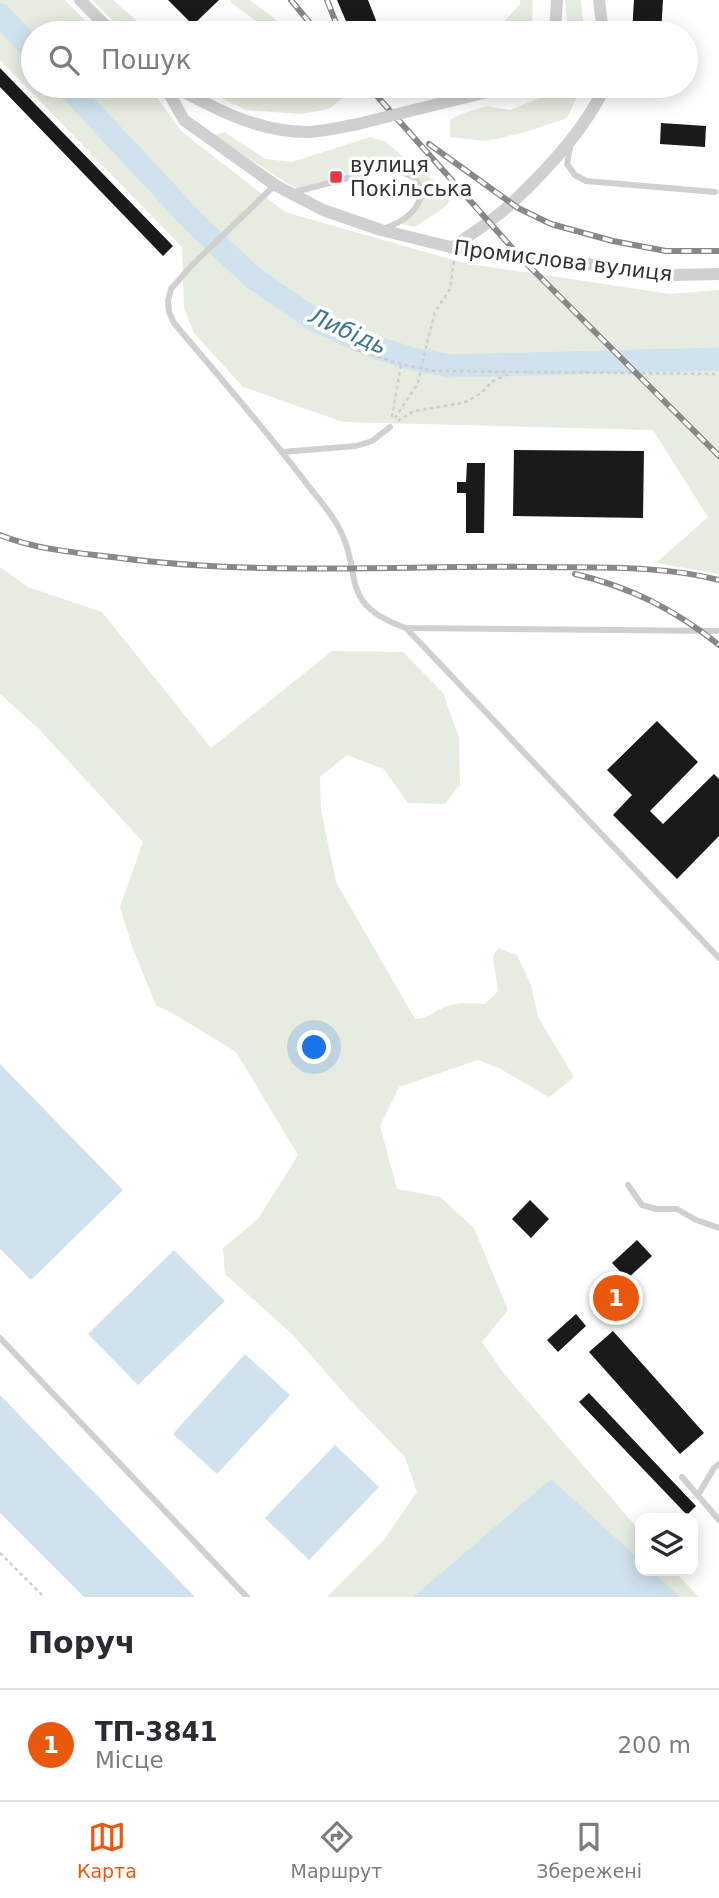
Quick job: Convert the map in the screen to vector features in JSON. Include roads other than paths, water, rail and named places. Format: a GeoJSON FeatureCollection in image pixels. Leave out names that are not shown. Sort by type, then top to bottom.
{"type":"FeatureCollection","features":[{"type":"Feature","properties":{"kind":"street"},"geometry":{"type":"LineString","coordinates":[[80,0],[101,21]]}},
{"type":"Feature","properties":{"kind":"street"},"geometry":{"type":"LineString","coordinates":[[556,21],[557,0]]}},
{"type":"Feature","properties":{"kind":"street"},"geometry":{"type":"LineString","coordinates":[[599,0],[602,21]]}},
{"type":"Feature","properties":{"kind":"street","name":"Промислова вулиця"},"geometry":{"type":"LineString","coordinates":[[172,98],[184,120],[275,185],[323,210],[381,230],[454,249],[522,259],[675,275],[719,274]]}},
{"type":"Feature","properties":{"kind":"street"},"geometry":{"type":"LineString","coordinates":[[197,98],[244,121],[280,130],[311,132],[358,124],[462,98]]}},
{"type":"Feature","properties":{"kind":"street"},"geometry":{"type":"LineString","coordinates":[[454,249],[512,203],[573,139],[600,98]]}},
{"type":"Feature","properties":{"kind":"lane"},"geometry":{"type":"LineString","coordinates":[[573,139],[568,164],[575,175],[586,181],[715,192]]}},
{"type":"Feature","properties":{"kind":"lane"},"geometry":{"type":"LineString","coordinates":[[290,193],[390,167],[415,177],[422,191],[416,208],[398,223],[381,230]]}},
{"type":"Feature","properties":{"kind":"lane"},"geometry":{"type":"LineString","coordinates":[[275,185],[192,265],[171,289],[169,312],[174,323],[282,452],[335,522],[347,548],[357,594],[365,607],[385,621],[406,628],[719,631]]}},
{"type":"Feature","properties":{"kind":"lane"},"geometry":{"type":"LineString","coordinates":[[282,452],[356,446],[372,441],[390,427]]}},
{"type":"Feature","properties":{"kind":"lane"},"geometry":{"type":"LineString","coordinates":[[406,628],[719,958]]}},
{"type":"Feature","properties":{"kind":"lane"},"geometry":{"type":"LineString","coordinates":[[628,1185],[642,1205],[656,1209],[677,1209],[696,1220],[719,1228]]}},
{"type":"Feature","properties":{"kind":"lane"},"geometry":{"type":"LineString","coordinates":[[0,1338],[247,1597]]}},
{"type":"Feature","properties":{"kind":"lane"},"geometry":{"type":"LineString","coordinates":[[698,1495],[719,1464]]}},
{"type":"Feature","properties":{"kind":"lane"},"geometry":{"type":"LineString","coordinates":[[682,1477],[719,1520]]}},
{"type":"Feature","properties":{"kind":"water"},"geometry":{"type":"Polygon","coordinates":[[[0,1064],[123,1190],[31,1280],[0,1249],[0,1064]]]}},
{"type":"Feature","properties":{"kind":"water"},"geometry":{"type":"Polygon","coordinates":[[[174,1250],[225,1301],[138,1385],[88,1334],[174,1250]]]}},
{"type":"Feature","properties":{"kind":"water"},"geometry":{"type":"Polygon","coordinates":[[[245,1354],[290,1395],[217,1474],[173,1434],[245,1354]]]}},
{"type":"Feature","properties":{"kind":"water"},"geometry":{"type":"Polygon","coordinates":[[[0,1395],[195,1597],[84,1597],[0,1513],[0,1395]]]}},
{"type":"Feature","properties":{"kind":"water"},"geometry":{"type":"Polygon","coordinates":[[[335,1445],[379,1487],[309,1560],[265,1518],[335,1445]]]}},
{"type":"Feature","properties":{"kind":"water"},"geometry":{"type":"Polygon","coordinates":[[[551,1479],[635,1555],[635,1576],[657,1576],[680,1597],[413,1597],[551,1479]]]}},
{"type":"Feature","properties":{"kind":"waterway","name":"Либідь"},"geometry":{"type":"LineString","coordinates":[[0,15],[21,37]]}},
{"type":"Feature","properties":{"kind":"waterway","name":"Либідь"},"geometry":{"type":"LineString","coordinates":[[78,98],[194,222],[252,277],[316,321],[377,348],[450,366],[719,359]]}},
{"type":"Feature","properties":{"kind":"railway"},"geometry":{"type":"LineString","coordinates":[[291,0],[308,21]]}},
{"type":"Feature","properties":{"kind":"railway"},"geometry":{"type":"LineString","coordinates":[[327,0],[335,21]]}},
{"type":"Feature","properties":{"kind":"railway"},"geometry":{"type":"LineString","coordinates":[[379,98],[522,259],[719,456]]}},
{"type":"Feature","properties":{"kind":"railway"},"geometry":{"type":"LineString","coordinates":[[429,144],[518,208],[551,224],[613,241],[666,251],[719,251]]}},
{"type":"Feature","properties":{"kind":"railway"},"geometry":{"type":"LineString","coordinates":[[0,535],[59,550],[224,567],[630,568],[719,580]]}},
{"type":"Feature","properties":{"kind":"railway"},"geometry":{"type":"LineString","coordinates":[[575,574],[651,601],[719,645]]}},
{"type":"Feature","properties":{"kind":"place","name":"вулиця Покільська"},"geometry":{"type":"Point","coordinates":[336,177]}},
{"type":"Feature","properties":{"kind":"place","name":"ТП-3841"},"geometry":{"type":"Point","coordinates":[616,1298]}}]}
